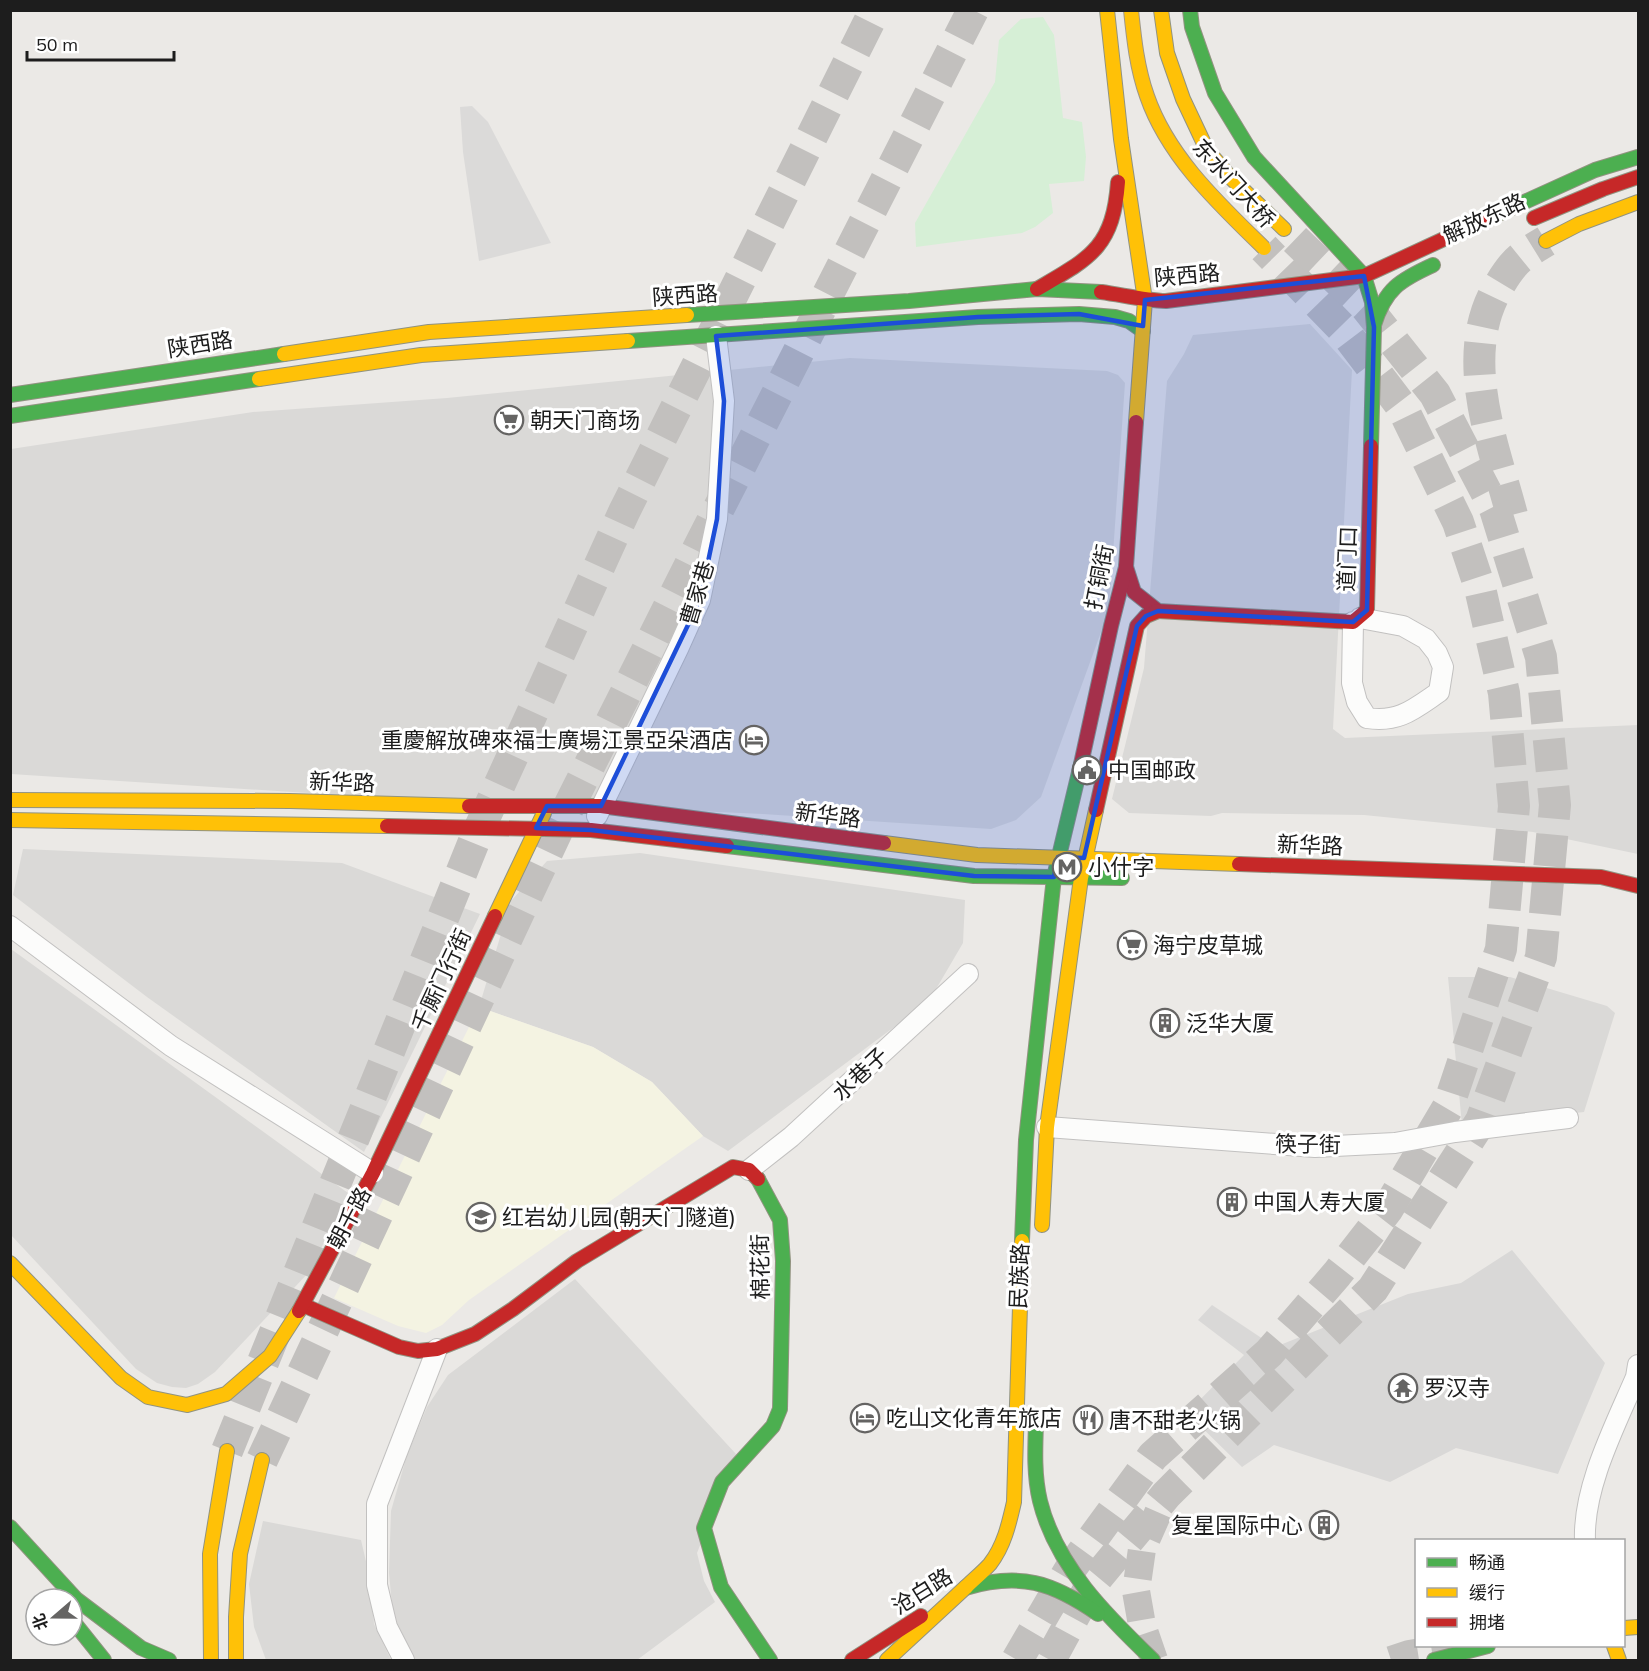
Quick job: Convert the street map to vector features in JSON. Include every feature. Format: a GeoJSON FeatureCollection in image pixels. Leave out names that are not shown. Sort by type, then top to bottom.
{"type":"FeatureCollection","features":[{"type":"Feature","properties":{"kind":"main road"},"geometry":{"type":"LineString","coordinates":[[1037,289],[1079,264],[1098,246],[1113,221],[1121,139],[1107,10]]}},
{"type":"Feature","properties":{"kind":"main road","name":"东水门大桥"},"geometry":{"type":"LineString","coordinates":[[1131,10],[1135,48],[1151,108],[1170,144],[1208,192],[1264,248]]}},
{"type":"Feature","properties":{"kind":"main road","name":"东水门大桥"},"geometry":{"type":"LineString","coordinates":[[1161,10],[1167,53],[1182,99],[1207,150],[1230,177],[1284,229]]}},
{"type":"Feature","properties":{"kind":"main road"},"geometry":{"type":"LineString","coordinates":[[1190,10],[1192,27],[1215,93],[1254,157],[1364,276]]}},
{"type":"Feature","properties":{"kind":"main road","name":"打铜街"},"geometry":{"type":"LineString","coordinates":[[1059,857],[1126,567],[1145,300],[1121,139]]}},
{"type":"Feature","properties":{"kind":"main road","name":"解放东路"},"geometry":{"type":"LineString","coordinates":[[1364,276],[1558,186],[1595,170],[1638,157]]}},
{"type":"Feature","properties":{"kind":"main road","name":"解放东路"},"geometry":{"type":"LineString","coordinates":[[1523,223],[1603,189],[1638,177]]}},
{"type":"Feature","properties":{"kind":"main road"},"geometry":{"type":"LineString","coordinates":[[1546,241],[1589,219],[1638,202]]}},
{"type":"Feature","properties":{"kind":"main road","name":"解放东路"},"geometry":{"type":"LineString","coordinates":[[1374,327],[1379,307],[1391,287],[1442,261]]}},
{"type":"Feature","properties":{"kind":"main road","name":"陕西路"},"geometry":{"type":"LineString","coordinates":[[10,395],[429,332],[909,301],[1037,289],[1100,292],[1145,300],[1166,301],[1364,276]]}},
{"type":"Feature","properties":{"kind":"main road","name":"道门口"},"geometry":{"type":"LineString","coordinates":[[1158,611],[1357,620],[1367,610],[1374,327],[1372,302],[1364,276]]}},
{"type":"Feature","properties":{"kind":"main road","name":"陕西路"},"geometry":{"type":"LineString","coordinates":[[10,416],[421,355],[978,317],[1079,314],[1116,317],[1129,321],[1143,331]]}},
{"type":"Feature","properties":{"kind":"main road"},"geometry":{"type":"LineString","coordinates":[[1084,858],[1137,626],[1146,616],[1158,611],[1134,592],[1126,567]]}},
{"type":"Feature","properties":{"kind":"main road","name":"新华路"},"geometry":{"type":"LineString","coordinates":[[10,800],[290,801],[444,806],[601,806],[977,855],[1601,877],[1638,886]]}},
{"type":"Feature","properties":{"kind":"main road","name":"千厮门行街"},"geometry":{"type":"LineString","coordinates":[[373,1173],[547,806]]}},
{"type":"Feature","properties":{"kind":"main road","name":"新华路"},"geometry":{"type":"LineString","coordinates":[[10,820],[591,830],[974,876],[1135,878]]}},
{"type":"Feature","properties":{"kind":"main road","name":"民族路"},"geometry":{"type":"LineString","coordinates":[[966,1587],[990,1564],[1000,1548],[1008,1529],[1014,1502],[1026,1140],[1054,877],[1059,857]]}},
{"type":"Feature","properties":{"kind":"main road","name":"民族路"},"geometry":{"type":"LineString","coordinates":[[1042,1239],[1047,1127],[1084,858]]}},
{"type":"Feature","properties":{"kind":"main road"},"geometry":{"type":"LineString","coordinates":[[303,1305],[399,1347],[418,1352],[437,1349],[475,1334],[513,1310],[577,1261],[733,1167],[749,1170]]}},
{"type":"Feature","properties":{"kind":"main road","name":"棉花街"},"geometry":{"type":"LineString","coordinates":[[749,1170],[761,1182],[780,1220],[783,1261],[780,1409],[773,1426],[722,1482],[704,1528],[721,1587],[770,1660]]}},
{"type":"Feature","properties":{"kind":"main road","name":"朝千路"},"geometry":{"type":"LineString","coordinates":[[10,1263],[121,1378],[148,1397],[187,1405],[226,1394],[270,1356],[303,1305],[373,1173]]}},
{"type":"Feature","properties":{"kind":"main road"},"geometry":{"type":"LineString","coordinates":[[1036,1407],[1035,1463],[1043,1512],[1065,1559],[1118,1627],[1153,1660]]}},
{"type":"Feature","properties":{"kind":"main road"},"geometry":{"type":"LineString","coordinates":[[211,1660],[210,1554],[227,1451]]}},
{"type":"Feature","properties":{"kind":"main road"},"geometry":{"type":"LineString","coordinates":[[236,1660],[240,1554],[262,1460]]}},
{"type":"Feature","properties":{"kind":"main road"},"geometry":{"type":"LineString","coordinates":[[10,1527],[76,1599],[136,1650],[169,1660]]}},
{"type":"Feature","properties":{"kind":"main road","name":"沧白路"},"geometry":{"type":"LineString","coordinates":[[852,1660],[966,1587],[1000,1580],[1022,1580],[1047,1585],[1066,1593],[1118,1627]]}},
{"type":"Feature","properties":{"kind":"main road"},"geometry":{"type":"LineString","coordinates":[[887,1660],[966,1587]]}},
{"type":"Feature","properties":{"kind":"main road"},"geometry":{"type":"LineString","coordinates":[[84,1635],[104,1660]]}},
{"type":"Feature","properties":{"kind":"main road"},"geometry":{"type":"LineString","coordinates":[[1434,1660],[1484,1647]]}},
{"type":"Feature","properties":{"kind":"street","name":"曹家巷"},"geometry":{"type":"LineString","coordinates":[[591,830],[700,600],[717,519],[724,401],[716,336]]}},
{"type":"Feature","properties":{"kind":"street"},"geometry":{"type":"LineString","coordinates":[[1357,620],[1403,626],[1426,639],[1437,653],[1443,667],[1439,692],[1406,715],[1383,721],[1367,718],[1357,702],[1352,682],[1357,620]]}},
{"type":"Feature","properties":{"kind":"street","name":"朝千路"},"geometry":{"type":"LineString","coordinates":[[10,927],[171,1047],[373,1173]]}},
{"type":"Feature","properties":{"kind":"street","name":"水巷子"},"geometry":{"type":"LineString","coordinates":[[749,1170],[791,1137],[968,974]]}},
{"type":"Feature","properties":{"kind":"street","name":"筷子街"},"geometry":{"type":"LineString","coordinates":[[1047,1127],[1315,1147],[1395,1143],[1455,1132],[1568,1118]]}},
{"type":"Feature","properties":{"kind":"street"},"geometry":{"type":"LineString","coordinates":[[404,1660],[387,1627],[377,1585],[377,1504],[437,1349]]}},
{"type":"Feature","properties":{"kind":"street"},"geometry":{"type":"LineString","coordinates":[[1585,1539],[1584,1521],[1590,1491],[1636,1377],[1638,1365]]}},
{"type":"Feature","properties":{"kind":"highlighted area"},"geometry":{"type":"Polygon","coordinates":[[[1364,276],[1374,327],[1367,610],[1353,622],[1158,611],[1146,616],[1137,626],[1084,858],[1058,857],[1054,877],[974,876],[591,830],[536,828],[547,806],[601,806],[700,600],[717,519],[724,401],[716,336],[978,317],[1079,314],[1143,326],[1145,300],[1364,276]]]}},
{"type":"Feature","properties":{"kind":"shaded area"},"geometry":{"type":"Polygon","coordinates":[[[472,106],[488,122],[551,243],[479,261],[463,152],[460,107],[472,106]]]}},
{"type":"Feature","properties":{"kind":"shaded area"},"geometry":{"type":"Polygon","coordinates":[[[1310,324],[1352,370],[1333,729],[1345,738],[1638,725],[1638,854],[1533,832],[1364,815],[1222,813],[1211,816],[1129,813],[1112,799],[1144,668],[1167,381],[1193,335],[1310,324]]]}},
{"type":"Feature","properties":{"kind":"shaded area"},"geometry":{"type":"Polygon","coordinates":[[[850,358],[1107,371],[1118,375],[1125,383],[1109,610],[1041,797],[1016,820],[991,829],[763,814],[324,794],[11,774],[11,449],[253,412],[447,398],[850,358]]]}},
{"type":"Feature","properties":{"kind":"shaded area"},"geometry":{"type":"Polygon","coordinates":[[[23,849],[342,863],[480,914],[364,1152],[147,997],[13,895],[23,849]]]}},
{"type":"Feature","properties":{"kind":"shaded area"},"geometry":{"type":"Polygon","coordinates":[[[640,853],[965,900],[963,943],[929,1001],[728,1151],[703,1136],[652,1082],[593,1047],[479,1007],[511,901],[547,861],[640,853]]]}},
{"type":"Feature","properties":{"kind":"shaded area"},"geometry":{"type":"Polygon","coordinates":[[[11,949],[348,1193],[310,1271],[215,1372],[198,1384],[186,1388],[172,1387],[157,1383],[136,1369],[11,1235],[11,949]]]}},
{"type":"Feature","properties":{"kind":"shaded area"},"geometry":{"type":"Polygon","coordinates":[[[1448,977],[1510,977],[1607,1006],[1615,1013],[1584,1112],[1462,1125],[1448,977]]]}},
{"type":"Feature","properties":{"kind":"shaded area","name":"红岩幼儿园(朝天门隧道)"},"geometry":{"type":"Polygon","coordinates":[[[479,1007],[593,1047],[652,1082],[703,1136],[469,1300],[442,1325],[426,1333],[398,1326],[334,1298],[479,1007]]]}},
{"type":"Feature","properties":{"kind":"shaded area","name":"罗汉寺"},"geometry":{"type":"Polygon","coordinates":[[[1512,1250],[1605,1363],[1558,1474],[1456,1448],[1390,1482],[1274,1445],[1242,1467],[1187,1413],[1244,1355],[1198,1320],[1212,1305],[1275,1347],[1408,1294],[1461,1283],[1512,1250]]]}},
{"type":"Feature","properties":{"kind":"shaded area"},"geometry":{"type":"Polygon","coordinates":[[[575,1279],[736,1454],[697,1553],[704,1581],[715,1602],[637,1660],[413,1660],[393,1616],[389,1573],[391,1511],[407,1455],[427,1407],[448,1375],[575,1279]]]}},
{"type":"Feature","properties":{"kind":"shaded area"},"geometry":{"type":"Polygon","coordinates":[[[263,1521],[361,1540],[371,1583],[374,1624],[391,1660],[266,1660],[254,1627],[249,1584],[263,1521]]]}},
{"type":"Feature","properties":{"kind":"green space"},"geometry":{"type":"Polygon","coordinates":[[[1043,17],[1054,35],[1063,118],[1082,122],[1086,157],[1084,181],[1049,184],[1053,213],[1035,227],[1022,233],[916,247],[915,223],[995,82],[999,40],[1021,19],[1043,17]]]}},
{"type":"Feature","properties":{"kind":"tunnel"},"geometry":{"type":"LineString","coordinates":[[227,1451],[477,834],[624,512],[875,10]]}},
{"type":"Feature","properties":{"kind":"tunnel"},"geometry":{"type":"LineString","coordinates":[[262,1460],[565,814],[973,10]]}},
{"type":"Feature","properties":{"kind":"tunnel"},"geometry":{"type":"LineString","coordinates":[[1050,1660],[1091,1585],[1166,1495],[1373,1289],[1481,1121],[1541,957],[1555,805],[1541,657],[1495,509],[1435,394],[1366,307],[1284,229]]}},
{"type":"Feature","properties":{"kind":"tunnel"},"geometry":{"type":"LineString","coordinates":[[1512,515],[1482,399],[1479,369],[1481,340],[1487,311],[1505,276],[1519,259],[1546,241]]}},
{"type":"Feature","properties":{"kind":"tunnel"},"geometry":{"type":"LineString","coordinates":[[1017,1660],[1069,1571],[1153,1456],[1269,1353],[1337,1274],[1387,1210],[1448,1107],[1501,949],[1514,806],[1504,693],[1480,588],[1458,522],[1402,407],[1341,327],[1264,248]]}},
{"type":"Feature","properties":{"kind":"tunnel"},"geometry":{"type":"LineString","coordinates":[[1154,1660],[1142,1625],[1136,1591],[1142,1549],[1166,1495]]}},
{"type":"Feature","properties":{"kind":"tunnel"},"geometry":{"type":"LineString","coordinates":[[1391,1660],[1409,1654],[1454,1647]]}},
{"type":"Feature","properties":{"kind":"traffic: fast"},"geometry":{"type":"LineString","coordinates":[[1190,10],[1192,27],[1215,93],[1254,157],[1364,276]]}},
{"type":"Feature","properties":{"kind":"traffic: fast"},"geometry":{"type":"LineString","coordinates":[[1485,220],[1595,170],[1638,157]]}},
{"type":"Feature","properties":{"kind":"traffic: fast"},"geometry":{"type":"LineString","coordinates":[[1374,325],[1383,303],[1395,287],[1433,265]]}},
{"type":"Feature","properties":{"kind":"traffic: fast"},"geometry":{"type":"LineString","coordinates":[[1364,276],[1372,302],[1374,327],[1371,446]]}},
{"type":"Feature","properties":{"kind":"traffic: fast"},"geometry":{"type":"LineString","coordinates":[[687,315],[909,301],[1037,289],[1101,292]]}},
{"type":"Feature","properties":{"kind":"traffic: fast"},"geometry":{"type":"LineString","coordinates":[[628,341],[978,317],[1079,314],[1115,317],[1129,321],[1143,331]]}},
{"type":"Feature","properties":{"kind":"traffic: fast"},"geometry":{"type":"LineString","coordinates":[[10,395],[284,354]]}},
{"type":"Feature","properties":{"kind":"traffic: fast"},"geometry":{"type":"LineString","coordinates":[[10,416],[259,379]]}},
{"type":"Feature","properties":{"kind":"traffic: fast"},"geometry":{"type":"LineString","coordinates":[[1022,1241],[1026,1140],[1054,877],[1081,764]]}},
{"type":"Feature","properties":{"kind":"traffic: fast"},"geometry":{"type":"LineString","coordinates":[[727,846],[974,876],[1122,878]]}},
{"type":"Feature","properties":{"kind":"traffic: fast"},"geometry":{"type":"LineString","coordinates":[[758,1179],[780,1220],[783,1261],[780,1409],[773,1426],[722,1482],[704,1528],[721,1587],[770,1660]]}},
{"type":"Feature","properties":{"kind":"traffic: fast"},"geometry":{"type":"LineString","coordinates":[[1036,1424],[1035,1463],[1038,1492],[1048,1525],[1058,1547],[1085,1588],[1118,1626],[1153,1660]]}},
{"type":"Feature","properties":{"kind":"traffic: fast"},"geometry":{"type":"LineString","coordinates":[[10,1527],[76,1599],[141,1648],[169,1660]]}},
{"type":"Feature","properties":{"kind":"traffic: fast"},"geometry":{"type":"LineString","coordinates":[[965,1588],[1003,1581],[1035,1583],[1066,1594],[1098,1614]]}},
{"type":"Feature","properties":{"kind":"traffic: fast"},"geometry":{"type":"LineString","coordinates":[[84,1635],[104,1660]]}},
{"type":"Feature","properties":{"kind":"traffic: fast"},"geometry":{"type":"LineString","coordinates":[[1434,1660],[1484,1647]]}},
{"type":"Feature","properties":{"kind":"traffic: slow"},"geometry":{"type":"LineString","coordinates":[[1107,10],[1121,139],[1145,300]]}},
{"type":"Feature","properties":{"kind":"traffic: slow"},"geometry":{"type":"LineString","coordinates":[[1131,10],[1141,75],[1156,118],[1181,159],[1196,178],[1264,248]]}},
{"type":"Feature","properties":{"kind":"traffic: slow"},"geometry":{"type":"LineString","coordinates":[[1161,10],[1167,53],[1183,99],[1207,150],[1230,177],[1284,229]]}},
{"type":"Feature","properties":{"kind":"traffic: slow"},"geometry":{"type":"LineString","coordinates":[[1546,241],[1579,224],[1638,202]]}},
{"type":"Feature","properties":{"kind":"traffic: slow"},"geometry":{"type":"LineString","coordinates":[[1136,422],[1145,300]]}},
{"type":"Feature","properties":{"kind":"traffic: slow"},"geometry":{"type":"LineString","coordinates":[[284,354],[429,332],[687,315]]}},
{"type":"Feature","properties":{"kind":"traffic: slow"},"geometry":{"type":"LineString","coordinates":[[259,379],[421,355],[628,341]]}},
{"type":"Feature","properties":{"kind":"traffic: slow"},"geometry":{"type":"LineString","coordinates":[[10,800],[290,801],[469,806]]}},
{"type":"Feature","properties":{"kind":"traffic: slow"},"geometry":{"type":"LineString","coordinates":[[1042,1225],[1047,1127],[1081,878],[1096,810]]}},
{"type":"Feature","properties":{"kind":"traffic: slow"},"geometry":{"type":"LineString","coordinates":[[495,916],[544,813]]}},
{"type":"Feature","properties":{"kind":"traffic: slow"},"geometry":{"type":"LineString","coordinates":[[10,820],[387,826]]}},
{"type":"Feature","properties":{"kind":"traffic: slow"},"geometry":{"type":"LineString","coordinates":[[884,843],[977,855],[1239,864]]}},
{"type":"Feature","properties":{"kind":"traffic: slow"},"geometry":{"type":"LineString","coordinates":[[966,1587],[990,1564],[999,1550],[1014,1502],[1022,1241]]}},
{"type":"Feature","properties":{"kind":"traffic: slow"},"geometry":{"type":"LineString","coordinates":[[10,1263],[121,1378],[148,1397],[187,1405],[226,1394],[270,1356],[299,1311]]}},
{"type":"Feature","properties":{"kind":"traffic: slow"},"geometry":{"type":"LineString","coordinates":[[211,1660],[210,1554],[227,1451]]}},
{"type":"Feature","properties":{"kind":"traffic: slow"},"geometry":{"type":"LineString","coordinates":[[236,1660],[240,1554],[262,1460]]}},
{"type":"Feature","properties":{"kind":"traffic: slow"},"geometry":{"type":"LineString","coordinates":[[887,1660],[966,1587]]}},
{"type":"Feature","properties":{"kind":"traffic: slow"},"geometry":{"type":"LineString","coordinates":[[1625,1628],[1638,1627]]}},
{"type":"Feature","properties":{"kind":"traffic: slow"},"geometry":{"type":"LineString","coordinates":[[1614,1647],[1619,1660]]}},
{"type":"Feature","properties":{"kind":"traffic: jam"},"geometry":{"type":"LineString","coordinates":[[1534,218],[1638,177]]}},
{"type":"Feature","properties":{"kind":"traffic: jam"},"geometry":{"type":"LineString","coordinates":[[1037,289],[1085,259],[1096,249],[1111,222],[1118,182]]}},
{"type":"Feature","properties":{"kind":"traffic: jam"},"geometry":{"type":"LineString","coordinates":[[1101,292],[1166,301],[1364,276],[1485,220]]}},
{"type":"Feature","properties":{"kind":"traffic: jam"},"geometry":{"type":"LineString","coordinates":[[1081,764],[1126,567],[1136,422]]}},
{"type":"Feature","properties":{"kind":"traffic: jam"},"geometry":{"type":"LineString","coordinates":[[1126,567],[1134,592],[1158,611],[1353,622],[1367,610],[1371,446]]}},
{"type":"Feature","properties":{"kind":"traffic: jam"},"geometry":{"type":"LineString","coordinates":[[1096,810],[1137,626],[1146,616],[1158,611]]}},
{"type":"Feature","properties":{"kind":"traffic: jam"},"geometry":{"type":"LineString","coordinates":[[469,806],[601,806],[884,843]]}},
{"type":"Feature","properties":{"kind":"traffic: jam"},"geometry":{"type":"LineString","coordinates":[[387,826],[591,830],[727,846]]}},
{"type":"Feature","properties":{"kind":"traffic: jam"},"geometry":{"type":"LineString","coordinates":[[1239,864],[1601,877],[1638,886]]}},
{"type":"Feature","properties":{"kind":"traffic: jam"},"geometry":{"type":"LineString","coordinates":[[299,1311],[373,1173],[495,916]]}},
{"type":"Feature","properties":{"kind":"traffic: jam"},"geometry":{"type":"LineString","coordinates":[[303,1305],[399,1347],[418,1351],[437,1349],[475,1334],[577,1261],[733,1167],[749,1170],[758,1179]]}},
{"type":"Feature","properties":{"kind":"traffic: jam"},"geometry":{"type":"LineString","coordinates":[[852,1660],[921,1616]]}},
{"type":"Feature","properties":{"kind":"place","name":"朝天门商场"},"geometry":{"type":"Point","coordinates":[509,420]}},
{"type":"Feature","properties":{"kind":"place","name":"重慶解放碑來福士廣場江景亞朵酒店"},"geometry":{"type":"Point","coordinates":[754,740]}},
{"type":"Feature","properties":{"kind":"place","name":"中国邮政"},"geometry":{"type":"Point","coordinates":[1087,770]}},
{"type":"Feature","properties":{"kind":"place","name":"小什字"},"geometry":{"type":"Point","coordinates":[1067,867]}},
{"type":"Feature","properties":{"kind":"place","name":"海宁皮草城"},"geometry":{"type":"Point","coordinates":[1132,945]}},
{"type":"Feature","properties":{"kind":"place","name":"泛华大厦"},"geometry":{"type":"Point","coordinates":[1165,1023]}},
{"type":"Feature","properties":{"kind":"place","name":"中国人寿大厦"},"geometry":{"type":"Point","coordinates":[1232,1202]}},
{"type":"Feature","properties":{"kind":"place","name":"红岩幼儿园(朝天门隧道)"},"geometry":{"type":"Point","coordinates":[481,1217]}},
{"type":"Feature","properties":{"kind":"place","name":"罗汉寺"},"geometry":{"type":"Point","coordinates":[1403,1388]}},
{"type":"Feature","properties":{"kind":"place","name":"吃山文化青年旅店"},"geometry":{"type":"Point","coordinates":[865,1418]}},
{"type":"Feature","properties":{"kind":"place","name":"唐不甜老火锅"},"geometry":{"type":"Point","coordinates":[1088,1420]}},
{"type":"Feature","properties":{"kind":"place","name":"复星国际中心"},"geometry":{"type":"Point","coordinates":[1324,1525]}}]}
